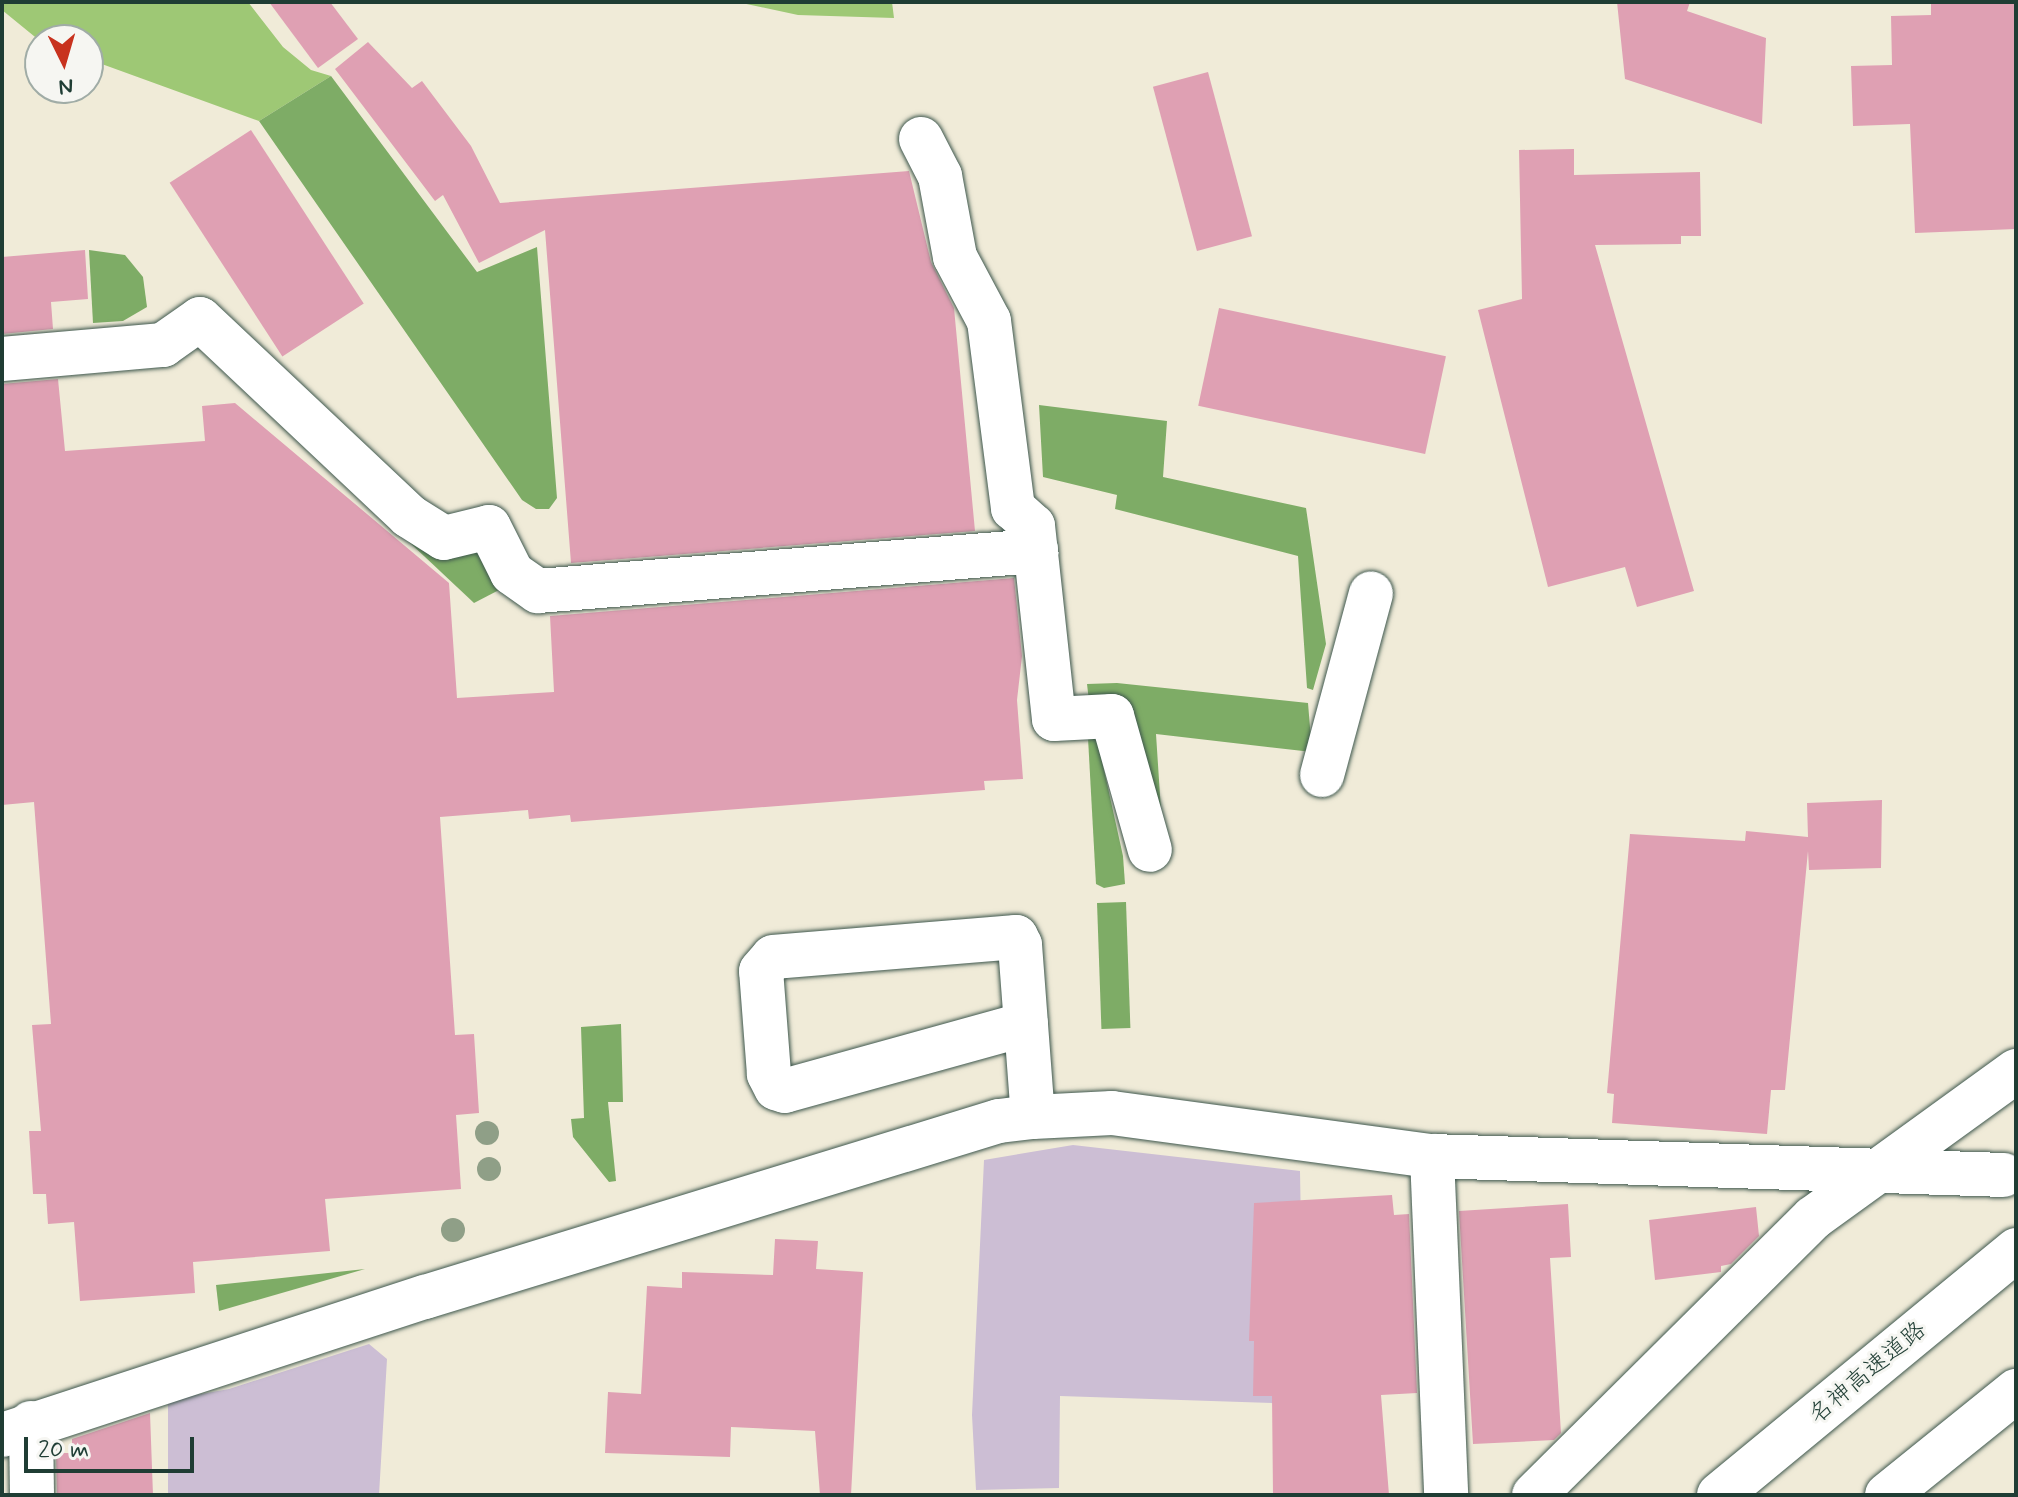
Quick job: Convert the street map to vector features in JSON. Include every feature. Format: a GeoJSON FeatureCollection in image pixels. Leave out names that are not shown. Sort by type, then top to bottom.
{"type":"FeatureCollection","features":[{"type":"Feature","properties":{"kind":"main road"},"geometry":{"type":"LineString","coordinates":[[921,139],[940,176],[955,257],[989,321],[1013,508],[1033,526],[1054,719],[1112,716],[1150,850]]}},
{"type":"Feature","properties":{"kind":"main road"},"geometry":{"type":"LineString","coordinates":[[2,359],[163,345],[200,319],[409,516],[444,538],[489,527],[512,573],[538,591],[1036,551]]}},
{"type":"Feature","properties":{"kind":"main road"},"geometry":{"type":"LineString","coordinates":[[1322,775],[1371,593]]}},
{"type":"Feature","properties":{"kind":"main road"},"geometry":{"type":"LineString","coordinates":[[1026,1024],[785,1091],[776,1088],[769,1074],[761,971],[773,957],[1013,937],[1020,945],[1026,1024],[1033,1117]]}},
{"type":"Feature","properties":{"kind":"main road"},"geometry":{"type":"LineString","coordinates":[[1534,1495],[1813,1218],[2016,1071]]}},
{"type":"Feature","properties":{"kind":"main road"},"geometry":{"type":"LineString","coordinates":[[32,1495],[16,1429],[999,1121],[1112,1113],[1432,1156],[1881,1168],[2004,1175]]}},
{"type":"Feature","properties":{"kind":"main road"},"geometry":{"type":"LineString","coordinates":[[1432,1156],[1446,1495]]}},
{"type":"Feature","properties":{"kind":"main road","name":"名神高速道路"},"geometry":{"type":"LineString","coordinates":[[1719,1495],[2016,1250]]}},
{"type":"Feature","properties":{"kind":"main road"},"geometry":{"type":"LineString","coordinates":[[1887,1495],[2016,1391]]}},
{"type":"Feature","properties":{"kind":"shaded area"},"geometry":{"type":"Polygon","coordinates":[[[1073,1145],[1300,1171],[1304,1404],[1060,1396],[1059,1488],[976,1490],[972,1415],[984,1160],[1073,1145]]]}},
{"type":"Feature","properties":{"kind":"shaded area"},"geometry":{"type":"Polygon","coordinates":[[[369,1344],[387,1359],[379,1495],[168,1495],[168,1400],[229,1389],[369,1344]]]}},
{"type":"Feature","properties":{"kind":"green space"},"geometry":{"type":"Polygon","coordinates":[[[2,2],[248,2],[283,47],[311,70],[331,76],[259,121],[104,65],[104,24],[24,24],[24,28],[2,10],[2,2]]]}},
{"type":"Feature","properties":{"kind":"green space"},"geometry":{"type":"Polygon","coordinates":[[[737,2],[892,2],[894,18],[798,15],[737,2]]]}},
{"type":"Feature","properties":{"kind":"green space"},"geometry":{"type":"Polygon","coordinates":[[[331,76],[477,272],[537,247],[557,498],[549,509],[536,509],[522,500],[259,121],[331,76]]]}},
{"type":"Feature","properties":{"kind":"green space"},"geometry":{"type":"Polygon","coordinates":[[[89,250],[125,255],[143,277],[147,307],[123,321],[93,323],[89,250]]]}},
{"type":"Feature","properties":{"kind":"green space"},"geometry":{"type":"Polygon","coordinates":[[[1039,405],[1167,421],[1163,477],[1306,508],[1326,644],[1313,690],[1307,688],[1298,556],[1115,509],[1117,495],[1043,477],[1039,405]]]}},
{"type":"Feature","properties":{"kind":"green space"},"geometry":{"type":"Polygon","coordinates":[[[482,536],[499,590],[474,603],[408,541],[482,536]]]}},
{"type":"Feature","properties":{"kind":"green space"},"geometry":{"type":"Polygon","coordinates":[[[1117,683],[1308,703],[1312,752],[1156,734],[1163,841],[1089,701],[1087,684],[1117,683]]]}},
{"type":"Feature","properties":{"kind":"green space"},"geometry":{"type":"Polygon","coordinates":[[[1088,738],[1097,738],[1123,856],[1125,884],[1104,888],[1096,884],[1088,738]]]}},
{"type":"Feature","properties":{"kind":"green space"},"geometry":{"type":"Polygon","coordinates":[[[1126,902],[1130,1028],[1101,1029],[1097,903],[1126,902]]]}},
{"type":"Feature","properties":{"kind":"green space"},"geometry":{"type":"Polygon","coordinates":[[[621,1024],[623,1102],[608,1102],[616,1181],[609,1182],[573,1137],[571,1119],[584,1118],[581,1027],[621,1024]]]}},
{"type":"Feature","properties":{"kind":"green space"},"geometry":{"type":"Polygon","coordinates":[[[365,1269],[219,1311],[216,1285],[365,1269]]]}},
{"type":"Feature","properties":{"kind":"building"},"geometry":{"type":"Polygon","coordinates":[[[269,2],[330,2],[358,39],[318,68],[269,2]]]}},
{"type":"Feature","properties":{"kind":"building"},"geometry":{"type":"Polygon","coordinates":[[[1617,2],[1690,2],[1687,11],[1766,38],[1762,124],[1625,79],[1617,2]]]}},
{"type":"Feature","properties":{"kind":"building"},"geometry":{"type":"Polygon","coordinates":[[[1931,2],[2016,2],[2016,229],[1915,233],[1910,124],[1853,126],[1851,66],[1892,65],[1891,16],[1931,15],[1931,2]]]}},
{"type":"Feature","properties":{"kind":"building"},"geometry":{"type":"Polygon","coordinates":[[[368,42],[412,88],[422,81],[471,146],[500,203],[909,171],[931,262],[954,308],[975,531],[571,563],[545,230],[479,263],[443,195],[435,201],[335,69],[368,42]]]}},
{"type":"Feature","properties":{"kind":"building"},"geometry":{"type":"Polygon","coordinates":[[[1208,72],[1252,236],[1197,251],[1153,87],[1208,72]]]}},
{"type":"Feature","properties":{"kind":"building"},"geometry":{"type":"Polygon","coordinates":[[[251,130],[364,304],[282,356],[170,183],[251,130]]]}},
{"type":"Feature","properties":{"kind":"building"},"geometry":{"type":"Polygon","coordinates":[[[1574,149],[1574,175],[1700,172],[1701,236],[1681,236],[1681,244],[1595,245],[1694,591],[1637,607],[1625,567],[1548,587],[1478,310],[1522,299],[1519,150],[1574,149]]]}},
{"type":"Feature","properties":{"kind":"building"},"geometry":{"type":"Polygon","coordinates":[[[85,250],[88,299],[51,302],[53,329],[2,334],[2,257],[85,250]]]}},
{"type":"Feature","properties":{"kind":"building"},"geometry":{"type":"Polygon","coordinates":[[[1219,308],[1446,356],[1425,454],[1198,406],[1219,308]]]}},
{"type":"Feature","properties":{"kind":"building"},"geometry":{"type":"Polygon","coordinates":[[[58,379],[65,451],[205,441],[202,406],[235,403],[449,583],[457,698],[554,692],[550,616],[1014,578],[1022,656],[1017,700],[1023,779],[984,781],[985,790],[571,822],[570,815],[529,819],[528,810],[440,817],[455,1035],[474,1034],[479,1113],[456,1115],[461,1189],[325,1199],[330,1251],[193,1262],[195,1293],[80,1301],[74,1222],[48,1224],[46,1194],[33,1194],[29,1131],[41,1131],[32,1025],[51,1024],[34,802],[2,805],[2,384],[58,379]]]}},
{"type":"Feature","properties":{"kind":"building"},"geometry":{"type":"Polygon","coordinates":[[[1882,800],[1881,868],[1809,870],[1808,851],[1785,1090],[1771,1090],[1767,1134],[1612,1123],[1614,1094],[1607,1093],[1630,834],[1745,841],[1746,831],[1808,837],[1807,803],[1882,800]]]}},
{"type":"Feature","properties":{"kind":"building"},"geometry":{"type":"Polygon","coordinates":[[[1392,1195],[1394,1215],[1409,1214],[1417,1393],[1381,1395],[1389,1495],[1273,1495],[1272,1396],[1253,1396],[1254,1341],[1249,1341],[1254,1203],[1392,1195]]]}},
{"type":"Feature","properties":{"kind":"building"},"geometry":{"type":"Polygon","coordinates":[[[1568,1204],[1571,1257],[1550,1258],[1561,1433],[1554,1440],[1473,1444],[1459,1211],[1568,1204]]]}},
{"type":"Feature","properties":{"kind":"building"},"geometry":{"type":"Polygon","coordinates":[[[1756,1207],[1759,1236],[1731,1264],[1721,1266],[1721,1272],[1655,1280],[1649,1220],[1756,1207]]]}},
{"type":"Feature","properties":{"kind":"building"},"geometry":{"type":"Polygon","coordinates":[[[775,1239],[818,1241],[816,1269],[863,1272],[851,1495],[820,1495],[815,1431],[731,1427],[730,1457],[605,1453],[608,1392],[641,1394],[647,1286],[682,1288],[682,1272],[773,1275],[775,1239]]]}},
{"type":"Feature","properties":{"kind":"building"},"geometry":{"type":"Polygon","coordinates":[[[150,1413],[153,1495],[57,1495],[56,1453],[72,1453],[72,1439],[150,1413]]]}}]}
